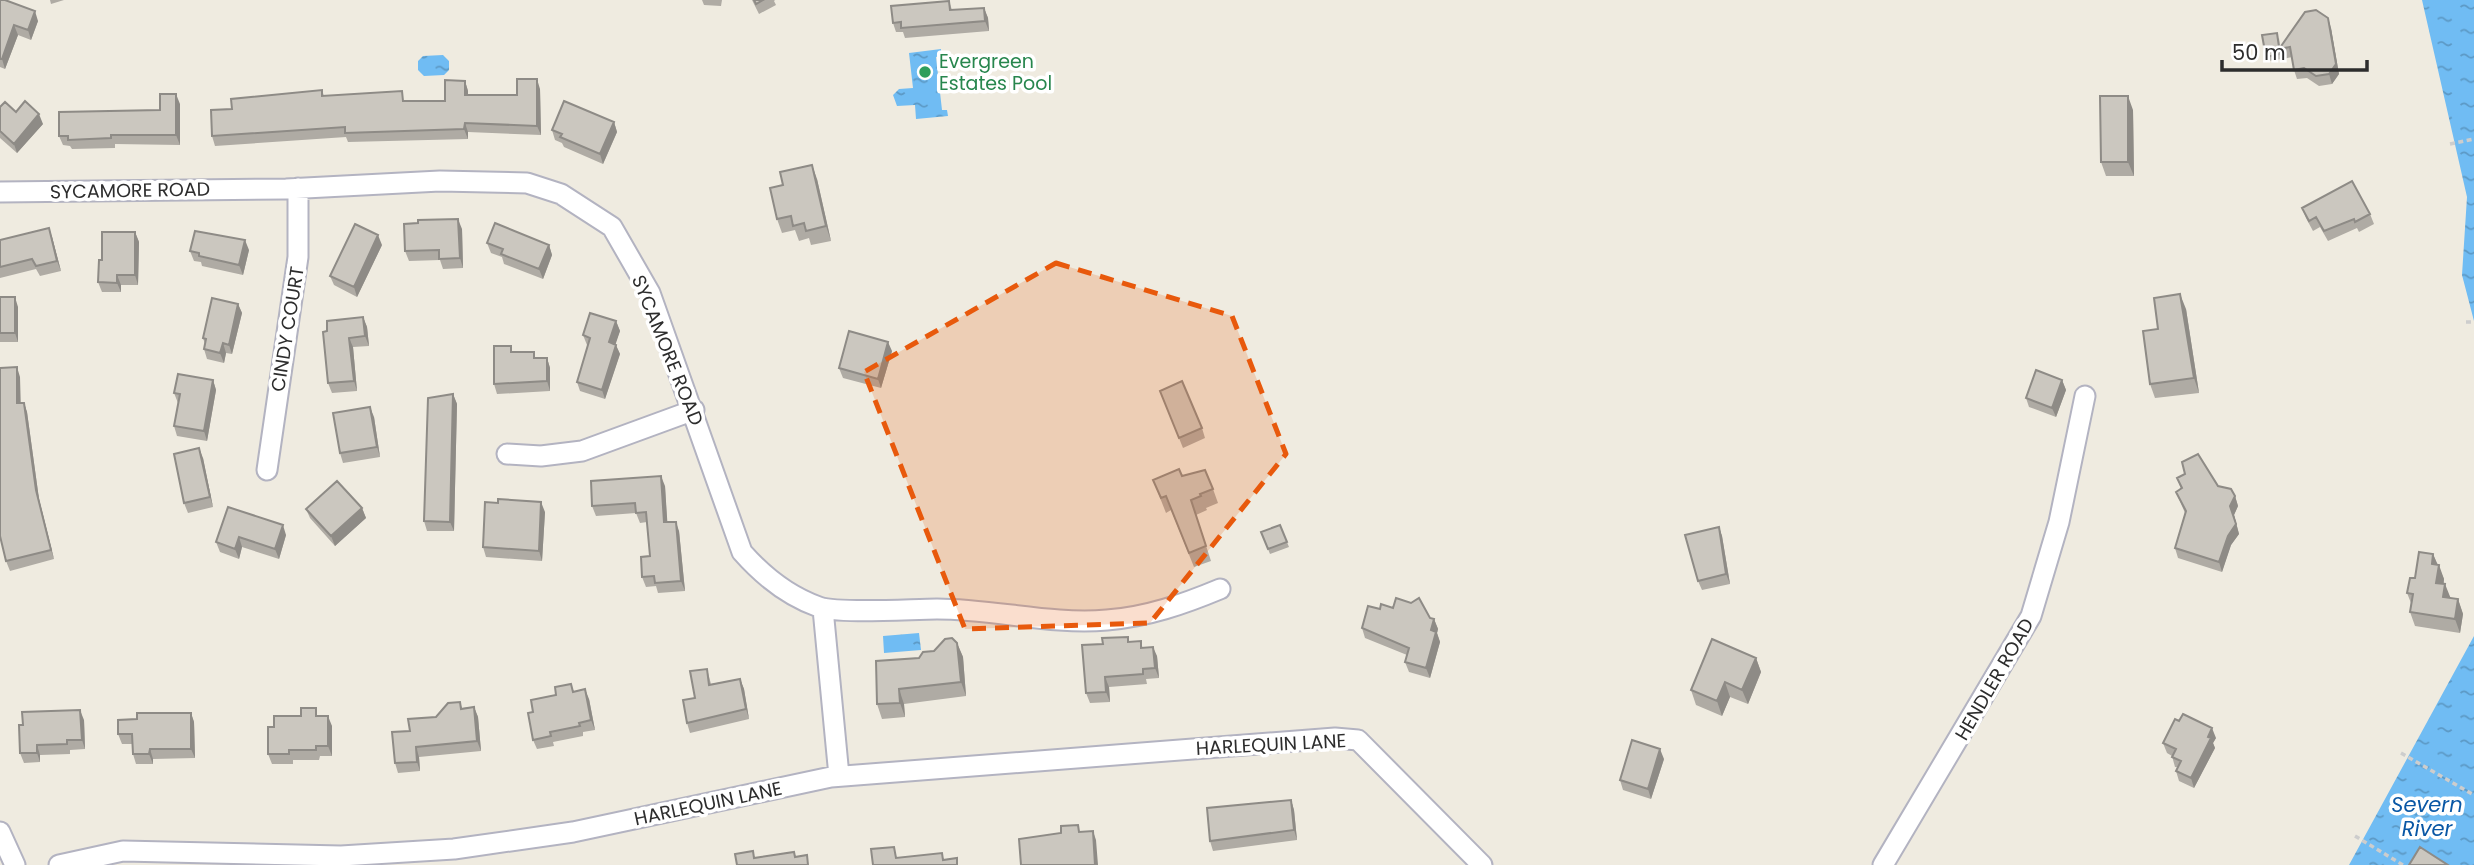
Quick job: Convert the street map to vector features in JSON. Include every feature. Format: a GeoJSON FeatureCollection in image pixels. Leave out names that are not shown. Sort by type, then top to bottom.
{"type":"FeatureCollection","features":[{"type":"Feature","properties":{"kind":"street","name":"SYCAMORE ROAD"},"geometry":{"type":"LineString","coordinates":[[0,192],[298,188],[440,181],[527,183],[561,194],[612,227],[650,293],[743,552],[759,572],[787,593],[822,609],[972,609],[1041,618],[1106,621],[1182,604],[1220,589]]}},
{"type":"Feature","properties":{"kind":"street","name":"CINDY COURT"},"geometry":{"type":"LineString","coordinates":[[267,470],[299,257],[298,188]]}},
{"type":"Feature","properties":{"kind":"street","name":"HENDLER ROAD"},"geometry":{"type":"LineString","coordinates":[[1883,865],[2031,616],[2059,522],[2085,396]]}},
{"type":"Feature","properties":{"kind":"street"},"geometry":{"type":"LineString","coordinates":[[507,454],[541,456],[582,451],[694,410]]}},
{"type":"Feature","properties":{"kind":"street"},"geometry":{"type":"LineString","coordinates":[[822,609],[839,776]]}},
{"type":"Feature","properties":{"kind":"street","name":"HARLEQUIN LANE"},"geometry":{"type":"LineString","coordinates":[[60,865],[123,850],[341,856],[454,849],[573,832],[839,776],[1335,738],[1358,740],[1482,865]]}},
{"type":"Feature","properties":{"kind":"street"},"geometry":{"type":"LineString","coordinates":[[0,832],[15,865]]}},
{"type":"Feature","properties":{"kind":"path"},"geometry":{"type":"LineString","coordinates":[[2449,144],[2474,139]]}},
{"type":"Feature","properties":{"kind":"path"},"geometry":{"type":"LineString","coordinates":[[2466,321],[2474,322]]}},
{"type":"Feature","properties":{"kind":"path"},"geometry":{"type":"LineString","coordinates":[[2400,753],[2474,795]]}},
{"type":"Feature","properties":{"kind":"path"},"geometry":{"type":"LineString","coordinates":[[2355,836],[2403,865]]}},
{"type":"Feature","properties":{"kind":"highlighted area"},"geometry":{"type":"Polygon","coordinates":[[[1056,263],[1232,316],[1286,454],[1150,623],[965,629],[864,372],[1056,263]]]}},
{"type":"Feature","properties":{"kind":"water"},"geometry":{"type":"Polygon","coordinates":[[[2422,0],[2474,0],[2474,321],[2462,275],[2467,197],[2422,0]]]}},
{"type":"Feature","properties":{"kind":"water","name":"Evergreen Estates Pool"},"geometry":{"type":"Polygon","coordinates":[[[941,49],[941,56],[936,57],[942,110],[947,110],[948,116],[916,119],[915,105],[897,106],[893,95],[899,89],[913,88],[909,53],[941,49]]]}},
{"type":"Feature","properties":{"kind":"water"},"geometry":{"type":"Polygon","coordinates":[[[443,55],[449,61],[449,70],[444,75],[424,76],[418,70],[418,61],[423,56],[443,55]]]}},
{"type":"Feature","properties":{"kind":"water"},"geometry":{"type":"Polygon","coordinates":[[[919,633],[921,650],[884,653],[883,636],[919,633]]]}},
{"type":"Feature","properties":{"kind":"water","name":"Severn River"},"geometry":{"type":"Polygon","coordinates":[[[2474,636],[2474,865],[2349,865],[2474,636]]]}},
{"type":"Feature","properties":{"kind":"building"},"geometry":{"type":"Polygon","coordinates":[[[0,0],[35,11],[28,30],[14,25],[2,59],[0,59],[0,0]]]}},
{"type":"Feature","properties":{"kind":"building"},"geometry":{"type":"Polygon","coordinates":[[[949,1],[950,10],[984,8],[985,21],[901,28],[901,22],[893,23],[891,6],[949,1]]]}},
{"type":"Feature","properties":{"kind":"building"},"geometry":{"type":"Polygon","coordinates":[[[2316,10],[2328,18],[2336,64],[2329,74],[2316,76],[2304,68],[2294,70],[2290,47],[2279,49],[2305,12],[2316,10]]]}},
{"type":"Feature","properties":{"kind":"building"},"geometry":{"type":"Polygon","coordinates":[[[2277,33],[2280,54],[2266,57],[2262,35],[2277,33]]]}},
{"type":"Feature","properties":{"kind":"building"},"geometry":{"type":"Polygon","coordinates":[[[517,79],[537,79],[537,126],[465,123],[464,129],[345,133],[345,127],[212,136],[211,110],[232,109],[231,99],[322,90],[322,96],[402,91],[403,101],[445,101],[445,80],[465,81],[465,95],[517,95],[517,79]]]}},
{"type":"Feature","properties":{"kind":"building"},"geometry":{"type":"Polygon","coordinates":[[[160,94],[176,94],[176,135],[111,135],[111,138],[68,140],[68,136],[59,136],[59,112],[160,110],[160,94]]]}},
{"type":"Feature","properties":{"kind":"building"},"geometry":{"type":"Polygon","coordinates":[[[2100,96],[2128,96],[2128,162],[2101,162],[2100,96]]]}},
{"type":"Feature","properties":{"kind":"building"},"geometry":{"type":"Polygon","coordinates":[[[25,101],[39,114],[14,144],[0,131],[0,107],[5,102],[16,112],[25,101]]]}},
{"type":"Feature","properties":{"kind":"building"},"geometry":{"type":"Polygon","coordinates":[[[564,101],[614,122],[600,154],[560,137],[562,134],[552,130],[564,101]]]}},
{"type":"Feature","properties":{"kind":"building"},"geometry":{"type":"Polygon","coordinates":[[[812,165],[826,226],[806,231],[804,223],[793,226],[791,216],[777,219],[770,188],[783,185],[780,172],[812,165]]]}},
{"type":"Feature","properties":{"kind":"building"},"geometry":{"type":"Polygon","coordinates":[[[2352,181],[2370,214],[2355,222],[2354,219],[2324,231],[2316,217],[2309,221],[2302,208],[2352,181]]]}},
{"type":"Feature","properties":{"kind":"building"},"geometry":{"type":"Polygon","coordinates":[[[458,219],[460,258],[439,259],[439,250],[405,251],[404,224],[418,223],[418,220],[458,219]]]}},
{"type":"Feature","properties":{"kind":"building"},"geometry":{"type":"Polygon","coordinates":[[[495,223],[549,245],[539,269],[501,254],[503,249],[487,243],[495,223]]]}},
{"type":"Feature","properties":{"kind":"building"},"geometry":{"type":"Polygon","coordinates":[[[355,224],[378,235],[354,287],[330,276],[355,224]]]}},
{"type":"Feature","properties":{"kind":"building"},"geometry":{"type":"Polygon","coordinates":[[[49,228],[57,261],[36,266],[32,259],[0,267],[0,240],[49,228]]]}},
{"type":"Feature","properties":{"kind":"building"},"geometry":{"type":"Polygon","coordinates":[[[195,231],[245,240],[239,265],[199,256],[199,253],[190,251],[195,231]]]}},
{"type":"Feature","properties":{"kind":"building"},"geometry":{"type":"Polygon","coordinates":[[[102,232],[135,232],[135,275],[117,275],[117,283],[98,282],[99,260],[102,260],[102,232]]]}},
{"type":"Feature","properties":{"kind":"building"},"geometry":{"type":"Polygon","coordinates":[[[2180,294],[2194,378],[2150,384],[2143,331],[2158,329],[2154,298],[2180,294]]]}},
{"type":"Feature","properties":{"kind":"building"},"geometry":{"type":"Polygon","coordinates":[[[0,297],[15,297],[15,333],[0,333],[0,297]]]}},
{"type":"Feature","properties":{"kind":"building"},"geometry":{"type":"Polygon","coordinates":[[[212,298],[238,304],[229,345],[223,343],[220,353],[204,349],[206,339],[203,338],[212,298]]]}},
{"type":"Feature","properties":{"kind":"building"},"geometry":{"type":"Polygon","coordinates":[[[590,313],[616,321],[609,342],[616,345],[602,390],[577,382],[590,338],[583,335],[590,313]]]}},
{"type":"Feature","properties":{"kind":"building"},"geometry":{"type":"Polygon","coordinates":[[[363,317],[365,336],[349,338],[354,381],[328,383],[323,332],[327,331],[327,321],[363,317]]]}},
{"type":"Feature","properties":{"kind":"building"},"geometry":{"type":"Polygon","coordinates":[[[849,331],[888,342],[878,379],[839,368],[849,331]]]}},
{"type":"Feature","properties":{"kind":"building"},"geometry":{"type":"Polygon","coordinates":[[[494,346],[511,346],[511,352],[534,352],[534,358],[547,358],[547,381],[494,384],[494,346]]]}},
{"type":"Feature","properties":{"kind":"building"},"geometry":{"type":"Polygon","coordinates":[[[17,367],[17,403],[24,403],[36,490],[51,550],[6,561],[0,536],[0,368],[17,367]]]}},
{"type":"Feature","properties":{"kind":"building"},"geometry":{"type":"Polygon","coordinates":[[[2036,370],[2062,380],[2052,408],[2026,398],[2036,370]]]}},
{"type":"Feature","properties":{"kind":"building"},"geometry":{"type":"Polygon","coordinates":[[[178,374],[213,380],[204,431],[174,426],[180,394],[174,393],[178,374]]]}},
{"type":"Feature","properties":{"kind":"building"},"geometry":{"type":"Polygon","coordinates":[[[1182,381],[1202,428],[1179,438],[1160,391],[1182,381]]]}},
{"type":"Feature","properties":{"kind":"building"},"geometry":{"type":"Polygon","coordinates":[[[453,394],[450,522],[424,521],[428,398],[453,394]]]}},
{"type":"Feature","properties":{"kind":"building"},"geometry":{"type":"Polygon","coordinates":[[[370,407],[377,447],[340,453],[333,413],[370,407]]]}},
{"type":"Feature","properties":{"kind":"building"},"geometry":{"type":"Polygon","coordinates":[[[199,448],[210,497],[184,503],[174,454],[199,448]]]}},
{"type":"Feature","properties":{"kind":"building"},"geometry":{"type":"Polygon","coordinates":[[[2198,454],[2218,486],[2231,489],[2235,496],[2230,506],[2236,524],[2228,536],[2219,562],[2175,548],[2186,511],[2176,492],[2182,488],[2177,478],[2185,474],[2182,462],[2198,454]]]}},
{"type":"Feature","properties":{"kind":"building"},"geometry":{"type":"Polygon","coordinates":[[[1179,469],[1182,476],[1205,470],[1213,489],[1191,500],[1206,546],[1189,553],[1166,496],[1161,498],[1153,480],[1179,469]]]}},
{"type":"Feature","properties":{"kind":"building"},"geometry":{"type":"Polygon","coordinates":[[[661,476],[664,522],[676,522],[681,581],[655,583],[654,576],[642,577],[641,557],[650,556],[646,512],[636,513],[635,503],[592,506],[591,481],[661,476]]]}},
{"type":"Feature","properties":{"kind":"building"},"geometry":{"type":"Polygon","coordinates":[[[337,481],[362,508],[331,536],[306,509],[337,481]]]}},
{"type":"Feature","properties":{"kind":"building"},"geometry":{"type":"Polygon","coordinates":[[[498,499],[541,502],[539,551],[483,547],[485,502],[498,503],[498,499]]]}},
{"type":"Feature","properties":{"kind":"building"},"geometry":{"type":"Polygon","coordinates":[[[228,507],[283,525],[275,549],[239,537],[235,549],[216,542],[228,507]]]}},
{"type":"Feature","properties":{"kind":"building"},"geometry":{"type":"Polygon","coordinates":[[[1280,525],[1287,542],[1268,549],[1261,532],[1280,525]]]}},
{"type":"Feature","properties":{"kind":"building"},"geometry":{"type":"Polygon","coordinates":[[[1719,527],[1726,574],[1698,581],[1685,535],[1719,527]]]}},
{"type":"Feature","properties":{"kind":"building"},"geometry":{"type":"Polygon","coordinates":[[[2419,552],[2433,554],[2432,564],[2439,565],[2436,583],[2445,584],[2443,597],[2458,599],[2455,619],[2410,612],[2413,594],[2407,593],[2410,578],[2415,578],[2419,552]]]}},
{"type":"Feature","properties":{"kind":"building"},"geometry":{"type":"Polygon","coordinates":[[[1396,598],[1411,603],[1419,598],[1430,618],[1434,619],[1431,630],[1436,632],[1426,668],[1405,662],[1409,648],[1362,628],[1368,606],[1380,609],[1381,604],[1393,608],[1396,598]]]}},
{"type":"Feature","properties":{"kind":"building"},"geometry":{"type":"Polygon","coordinates":[[[1128,637],[1128,642],[1141,641],[1141,648],[1153,647],[1155,668],[1143,669],[1143,674],[1105,677],[1106,692],[1086,693],[1082,645],[1103,644],[1102,638],[1128,637]]]}},
{"type":"Feature","properties":{"kind":"building"},"geometry":{"type":"Polygon","coordinates":[[[952,638],[957,643],[961,682],[899,689],[900,703],[877,704],[876,661],[919,658],[923,652],[934,651],[945,639],[952,638]]]}},
{"type":"Feature","properties":{"kind":"building"},"geometry":{"type":"Polygon","coordinates":[[[1712,639],[1756,658],[1742,690],[1725,682],[1717,701],[1691,690],[1712,639]]]}},
{"type":"Feature","properties":{"kind":"building"},"geometry":{"type":"Polygon","coordinates":[[[707,669],[709,685],[740,679],[746,709],[687,723],[683,700],[695,698],[690,671],[707,669]]]}},
{"type":"Feature","properties":{"kind":"building"},"geometry":{"type":"Polygon","coordinates":[[[571,684],[573,692],[585,689],[591,720],[533,740],[528,713],[533,712],[531,700],[556,695],[555,687],[571,684]]]}},
{"type":"Feature","properties":{"kind":"building"},"geometry":{"type":"Polygon","coordinates":[[[460,702],[461,709],[474,707],[477,741],[416,747],[417,762],[395,763],[392,732],[410,731],[408,719],[436,717],[448,703],[460,702]]]}},
{"type":"Feature","properties":{"kind":"building"},"geometry":{"type":"Polygon","coordinates":[[[301,708],[316,708],[316,716],[328,716],[328,746],[316,746],[316,750],[289,750],[289,754],[268,754],[268,727],[274,727],[274,716],[301,716],[301,708]]]}},
{"type":"Feature","properties":{"kind":"building"},"geometry":{"type":"Polygon","coordinates":[[[80,710],[82,740],[67,740],[67,744],[37,745],[37,753],[20,753],[19,725],[23,725],[22,712],[80,710]]]}},
{"type":"Feature","properties":{"kind":"building"},"geometry":{"type":"Polygon","coordinates":[[[137,713],[191,713],[191,749],[150,749],[149,754],[133,754],[132,734],[118,734],[118,720],[137,719],[137,713]]]}},
{"type":"Feature","properties":{"kind":"building"},"geometry":{"type":"Polygon","coordinates":[[[2183,714],[2212,728],[2208,737],[2211,738],[2191,778],[2176,771],[2181,761],[2172,757],[2176,749],[2163,743],[2175,719],[2179,721],[2183,714]]]}},
{"type":"Feature","properties":{"kind":"building"},"geometry":{"type":"Polygon","coordinates":[[[1632,740],[1660,749],[1648,789],[1620,780],[1632,740]]]}},
{"type":"Feature","properties":{"kind":"building"},"geometry":{"type":"Polygon","coordinates":[[[1291,800],[1294,830],[1210,841],[1207,808],[1291,800]]]}},
{"type":"Feature","properties":{"kind":"building"},"geometry":{"type":"Polygon","coordinates":[[[1078,825],[1079,832],[1093,831],[1095,865],[1021,865],[1019,839],[1061,833],[1061,826],[1078,825]]]}},
{"type":"Feature","properties":{"kind":"building"},"geometry":{"type":"Polygon","coordinates":[[[894,847],[896,858],[942,853],[943,860],[957,858],[957,865],[873,865],[871,849],[894,847]]]}},
{"type":"Feature","properties":{"kind":"building"},"geometry":{"type":"Polygon","coordinates":[[[2420,847],[2448,865],[2409,865],[2420,847]]]}},
{"type":"Feature","properties":{"kind":"building"},"geometry":{"type":"Polygon","coordinates":[[[753,851],[754,858],[794,852],[795,857],[807,855],[808,865],[737,865],[735,854],[753,851]]]}},
{"type":"Feature","properties":{"kind":"place","name":"Evergreen Estates Pool"},"geometry":{"type":"Point","coordinates":[925,72]}}]}
